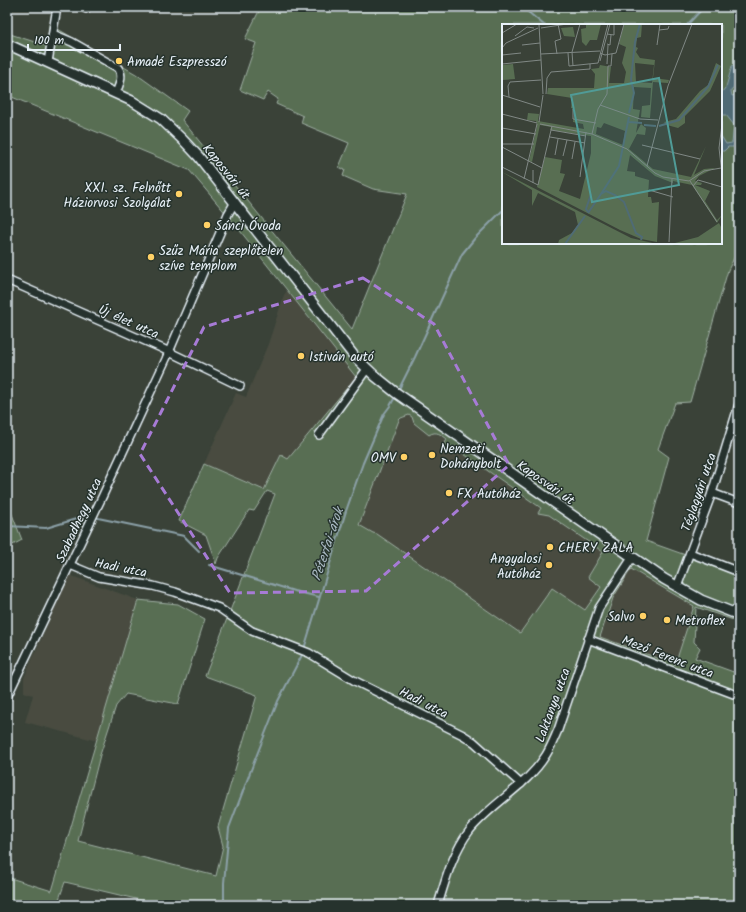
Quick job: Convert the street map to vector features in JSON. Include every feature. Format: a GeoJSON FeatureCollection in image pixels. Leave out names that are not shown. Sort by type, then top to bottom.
{"type":"FeatureCollection","features":[{"type":"Feature","properties":{"kind":"main road","name":"Kaposvári út"},"geometry":{"type":"LineString","coordinates":[[7,44],[116,92],[161,119],[176,132],[235,202],[339,336],[367,369],[398,395],[632,558],[677,587],[701,600],[739,615]]}},
{"type":"Feature","properties":{"kind":"street"},"geometry":{"type":"LineString","coordinates":[[48,62],[57,7]]}},
{"type":"Feature","properties":{"kind":"street"},"geometry":{"type":"LineString","coordinates":[[53,34],[72,42],[118,68],[121,78],[116,92]]}},
{"type":"Feature","properties":{"kind":"street","name":"Szabadhegy utca"},"geometry":{"type":"LineString","coordinates":[[7,697],[169,352],[225,220],[235,202]]}},
{"type":"Feature","properties":{"kind":"street","name":"Új élet utca"},"geometry":{"type":"LineString","coordinates":[[7,280],[169,352],[240,386]]}},
{"type":"Feature","properties":{"kind":"street"},"geometry":{"type":"LineString","coordinates":[[319,435],[367,369]]}},
{"type":"Feature","properties":{"kind":"street","name":"Téglagyári utca"},"geometry":{"type":"LineString","coordinates":[[677,587],[712,493],[739,404]]}},
{"type":"Feature","properties":{"kind":"street"},"geometry":{"type":"LineString","coordinates":[[712,493],[739,504]]}},
{"type":"Feature","properties":{"kind":"street"},"geometry":{"type":"LineString","coordinates":[[690,553],[739,572]]}},
{"type":"Feature","properties":{"kind":"street","name":"Laktanya utca"},"geometry":{"type":"LineString","coordinates":[[438,905],[453,859],[465,837],[478,821],[536,769],[550,750],[600,604],[632,558]]}},
{"type":"Feature","properties":{"kind":"street","name":"Hadi utca"},"geometry":{"type":"LineString","coordinates":[[70,565],[99,577],[153,586],[204,602],[227,612],[252,631],[299,648],[355,681],[474,742],[521,784]]}},
{"type":"Feature","properties":{"kind":"street","name":"Mező Ferenc utca"},"geometry":{"type":"LineString","coordinates":[[588,639],[739,696]]}},
{"type":"Feature","properties":{"kind":"highlighted area"},"geometry":{"type":"Polygon","coordinates":[[[363,278],[434,324],[509,465],[366,591],[230,593],[140,454],[204,327],[363,278]]]}},
{"type":"Feature","properties":{"kind":"shaded area"},"geometry":{"type":"Polygon","coordinates":[[[287,291],[356,377],[288,459],[281,456],[264,490],[204,464],[236,393],[246,397],[268,344],[284,295],[287,291]]]}},
{"type":"Feature","properties":{"kind":"shaded area"},"geometry":{"type":"Polygon","coordinates":[[[409,415],[413,420],[431,433],[441,435],[447,439],[443,448],[448,445],[456,452],[457,450],[541,508],[538,513],[549,515],[603,552],[588,577],[601,586],[585,611],[552,588],[520,633],[377,534],[373,534],[359,525],[399,420],[409,415]]]}},
{"type":"Feature","properties":{"kind":"shaded area"},"geometry":{"type":"Polygon","coordinates":[[[631,569],[694,606],[675,666],[665,658],[663,660],[600,637],[613,598],[631,569]]]}},
{"type":"Feature","properties":{"kind":"shaded area"},"geometry":{"type":"Polygon","coordinates":[[[69,575],[138,600],[97,741],[25,722],[33,695],[24,692],[24,678],[69,575]]]}},
{"type":"Feature","properties":{"kind":"green space"},"geometry":{"type":"Polygon","coordinates":[[[261,7],[739,7],[739,248],[728,270],[690,402],[675,403],[658,449],[669,457],[646,541],[739,574],[739,622],[696,607],[694,642],[700,648],[695,658],[739,674],[739,780],[734,793],[739,795],[739,905],[161,905],[65,882],[57,905],[7,905],[7,877],[52,891],[138,600],[178,604],[205,619],[178,704],[126,694],[116,706],[100,755],[78,841],[216,876],[223,846],[218,827],[257,695],[205,676],[275,494],[267,491],[254,511],[249,510],[218,558],[216,564],[206,535],[179,521],[204,464],[264,490],[281,455],[288,459],[356,377],[233,222],[189,170],[7,95],[7,33],[47,46],[49,24],[136,74],[188,111],[182,120],[352,329],[407,194],[373,189],[343,176],[345,170],[339,167],[349,143],[301,123],[303,116],[276,104],[278,99],[268,92],[263,100],[240,90],[256,43],[245,39],[261,7]],[[409,415],[399,420],[359,525],[377,534],[520,633],[552,588],[585,610],[601,587],[588,577],[603,552],[549,515],[538,513],[541,508],[458,450],[457,452],[448,445],[445,449],[443,448],[447,439],[436,433],[429,435],[414,423],[412,417],[409,415]],[[631,569],[613,598],[600,637],[663,660],[665,658],[672,660],[675,665],[694,606],[631,569]]]}},
{"type":"Feature","properties":{"kind":"green space"},"geometry":{"type":"Polygon","coordinates":[[[7,508],[10,509],[22,540],[7,548],[7,508]]]}},
{"type":"Feature","properties":{"kind":"water"},"geometry":{"type":"Polygon","coordinates":[[[739,64],[739,80],[731,91],[732,96],[739,94],[739,147],[728,147],[722,151],[722,138],[726,144],[732,143],[734,125],[726,115],[722,115],[722,92],[726,87],[732,66],[739,64]]]}},
{"type":"Feature","properties":{"kind":"waterway"},"geometry":{"type":"LineString","coordinates":[[522,7],[543,24]]}},
{"type":"Feature","properties":{"kind":"waterway"},"geometry":{"type":"LineString","coordinates":[[688,24],[704,7]]}},
{"type":"Feature","properties":{"kind":"waterway","name":"Péterfai-árok"},"geometry":{"type":"LineString","coordinates":[[398,391],[462,254],[475,238],[502,211]]}},
{"type":"Feature","properties":{"kind":"waterway","name":"Péterfai-árok"},"geometry":{"type":"LineString","coordinates":[[304,649],[346,511],[363,463],[384,414],[395,397]]}},
{"type":"Feature","properties":{"kind":"waterway"},"geometry":{"type":"LineString","coordinates":[[7,526],[46,528],[86,516]]}},
{"type":"Feature","properties":{"kind":"waterway"},"geometry":{"type":"LineString","coordinates":[[98,518],[184,536],[199,551]]}},
{"type":"Feature","properties":{"kind":"waterway"},"geometry":{"type":"LineString","coordinates":[[209,565],[294,591],[319,597]]}},
{"type":"Feature","properties":{"kind":"waterway","name":"Péterfai-árok"},"geometry":{"type":"LineString","coordinates":[[224,905],[224,883],[229,828],[278,701],[303,653]]}},
{"type":"Feature","properties":{"kind":"place","name":"Amadé Eszpresszó"},"geometry":{"type":"Point","coordinates":[119,61]}},
{"type":"Feature","properties":{"kind":"place","name":"XXI. sz. Felnőtt Háziorvosi Szolgálat"},"geometry":{"type":"Point","coordinates":[179,194]}},
{"type":"Feature","properties":{"kind":"place","name":"Sánci Óvoda"},"geometry":{"type":"Point","coordinates":[207,225]}},
{"type":"Feature","properties":{"kind":"place","name":"Szűz Mária szeplőtelen szíve templom"},"geometry":{"type":"Point","coordinates":[151,257]}},
{"type":"Feature","properties":{"kind":"place","name":"Istiván autó"},"geometry":{"type":"Point","coordinates":[301,356]}},
{"type":"Feature","properties":{"kind":"place","name":"Nemzeti Dohánybolt"},"geometry":{"type":"Point","coordinates":[432,455]}},
{"type":"Feature","properties":{"kind":"place","name":"OMV"},"geometry":{"type":"Point","coordinates":[404,457]}},
{"type":"Feature","properties":{"kind":"place","name":"FX Autóház"},"geometry":{"type":"Point","coordinates":[449,493]}},
{"type":"Feature","properties":{"kind":"place","name":"CHERY ZALA"},"geometry":{"type":"Point","coordinates":[550,547]}},
{"type":"Feature","properties":{"kind":"place","name":"Angyalosi Autóház"},"geometry":{"type":"Point","coordinates":[549,565]}},
{"type":"Feature","properties":{"kind":"place","name":"Salvo"},"geometry":{"type":"Point","coordinates":[643,616]}},
{"type":"Feature","properties":{"kind":"place","name":"Metroflex"},"geometry":{"type":"Point","coordinates":[667,620]}}]}
